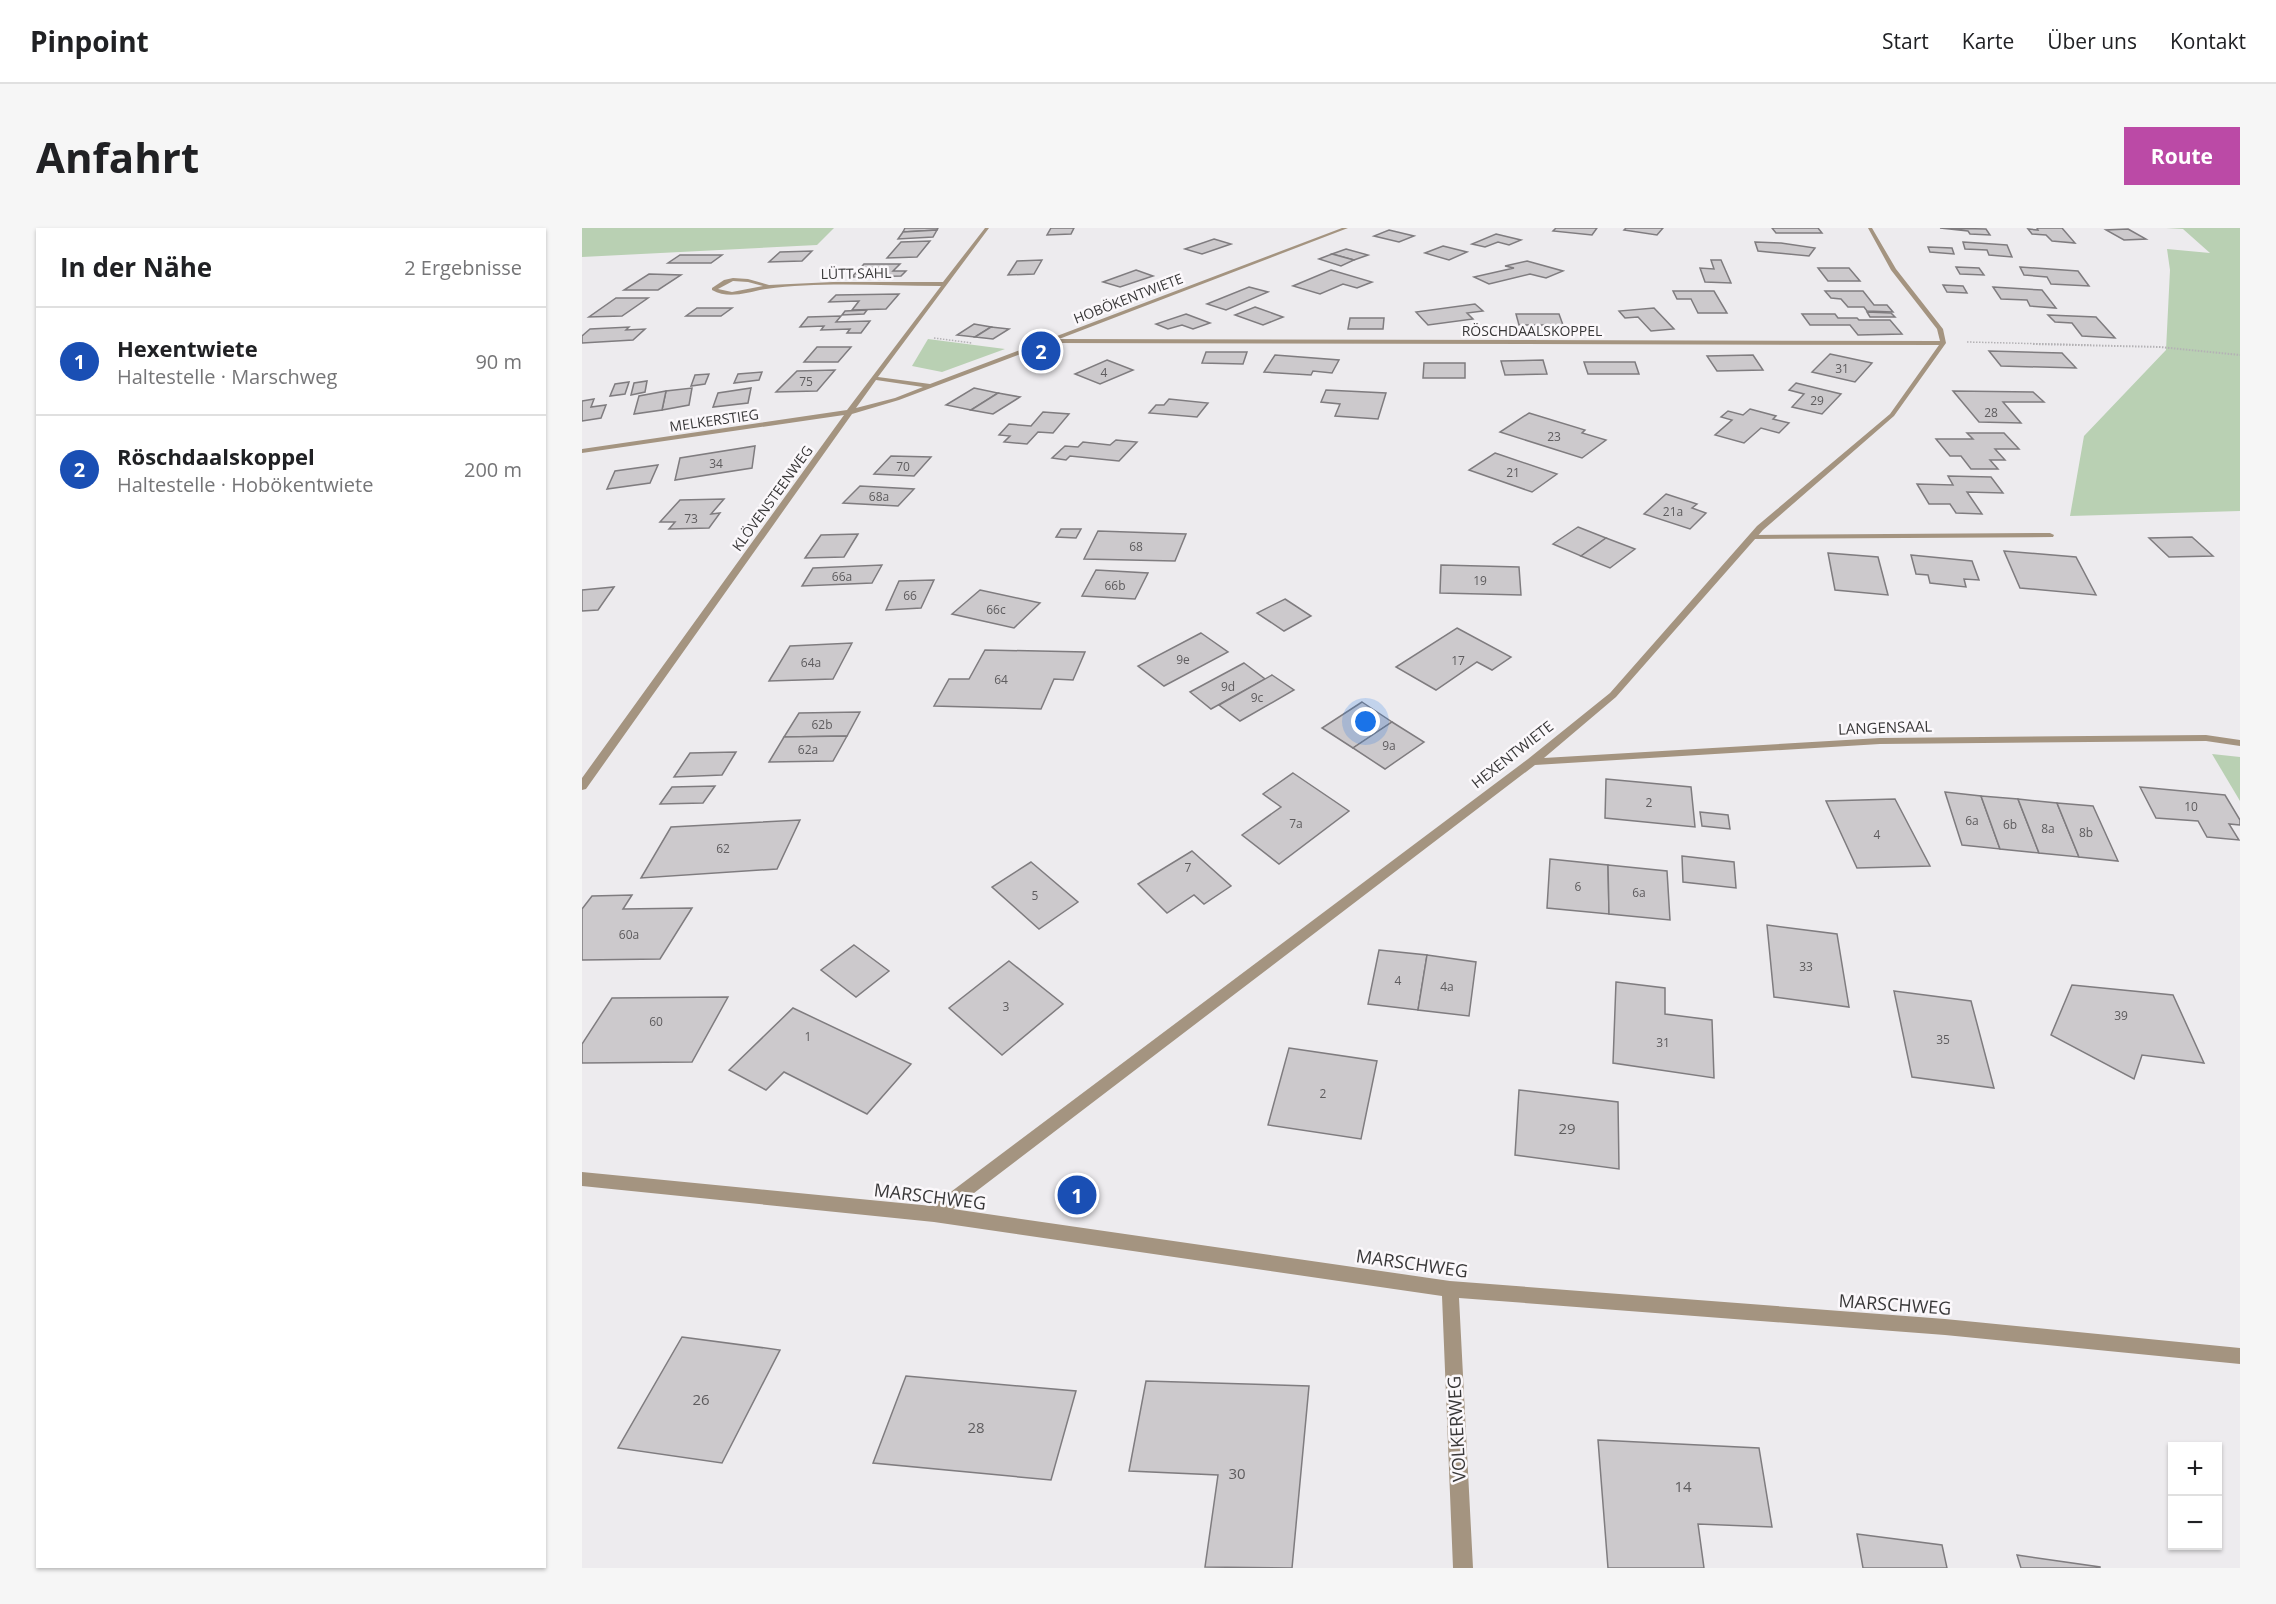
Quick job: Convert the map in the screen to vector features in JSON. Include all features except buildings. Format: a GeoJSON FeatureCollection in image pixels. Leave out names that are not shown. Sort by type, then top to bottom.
{"type":"FeatureCollection","features":[{"type":"Feature","properties":{"kind":"street","name":"KLÖVENSTEENWEG"},"geometry":{"type":"LineString","coordinates":[[582,786],[874,378],[987,228]]}},
{"type":"Feature","properties":{"kind":"street","name":"HOBÖKENTWIETE"},"geometry":{"type":"LineString","coordinates":[[850,412],[897,399],[1346,228]]}},
{"type":"Feature","properties":{"kind":"street"},"geometry":{"type":"LineString","coordinates":[[1870,228],[1894,270],[1940,329],[1942,342]]}},
{"type":"Feature","properties":{"kind":"street","name":"LÜTT SAHL"},"geometry":{"type":"LineString","coordinates":[[769,287],[753,280],[742,279],[725,282],[714,289],[717,292],[728,293],[769,287],[944,284]]}},
{"type":"Feature","properties":{"kind":"street","name":"RÖSCHDAALSKOPPEL"},"geometry":{"type":"LineString","coordinates":[[1049,341],[1942,342]]}},
{"type":"Feature","properties":{"kind":"street","name":"HEXENTWIETE"},"geometry":{"type":"LineString","coordinates":[[934,1214],[1532,762],[1613,695],[1752,537],[1892,415],[1942,342]]}},
{"type":"Feature","properties":{"kind":"street"},"geometry":{"type":"LineString","coordinates":[[874,378],[929,386]]}},
{"type":"Feature","properties":{"kind":"street","name":"MELKERSTIEG"},"geometry":{"type":"LineString","coordinates":[[582,451],[850,412]]}},
{"type":"Feature","properties":{"kind":"street"},"geometry":{"type":"LineString","coordinates":[[1752,537],[2050,535]]}},
{"type":"Feature","properties":{"kind":"street","name":"LANGENSAAL"},"geometry":{"type":"LineString","coordinates":[[1532,762],[1880,741],[2206,738],[2240,743]]}},
{"type":"Feature","properties":{"kind":"street","name":"MARSCHWEG"},"geometry":{"type":"LineString","coordinates":[[582,1179],[934,1214],[1450,1289],[1945,1327],[2240,1356]]}},
{"type":"Feature","properties":{"kind":"street","name":"VOLKERWEG"},"geometry":{"type":"LineString","coordinates":[[1450,1289],[1463,1568]]}},
{"type":"Feature","properties":{"kind":"path"},"geometry":{"type":"LineString","coordinates":[[904,338],[928,338],[1007,347],[1017,353]]}},
{"type":"Feature","properties":{"kind":"path"},"geometry":{"type":"LineString","coordinates":[[1942,342],[2160,347],[2240,355]]}},
{"type":"Feature","properties":{"kind":"green space"},"geometry":{"type":"Polygon","coordinates":[[[582,228],[834,228],[817,245],[582,257],[582,228]]]}},
{"type":"Feature","properties":{"kind":"green space"},"geometry":{"type":"Polygon","coordinates":[[[2166,228],[2240,228],[2240,511],[2070,516],[2084,436],[2166,350],[2170,270],[2167,249],[2210,253],[2183,229],[2166,228]]]}},
{"type":"Feature","properties":{"kind":"green space"},"geometry":{"type":"Polygon","coordinates":[[[928,339],[1005,349],[942,372],[912,366],[928,339]]]}},
{"type":"Feature","properties":{"kind":"green space"},"geometry":{"type":"Polygon","coordinates":[[[2212,754],[2240,757],[2240,801],[2212,754]]]}},
{"type":"Feature","properties":{"kind":"place","name":"Röschdaalskoppel"},"geometry":{"type":"Point","coordinates":[1041,351]}},
{"type":"Feature","properties":{"kind":"place","name":"Hexentwiete"},"geometry":{"type":"Point","coordinates":[1077,1195]}}]}
